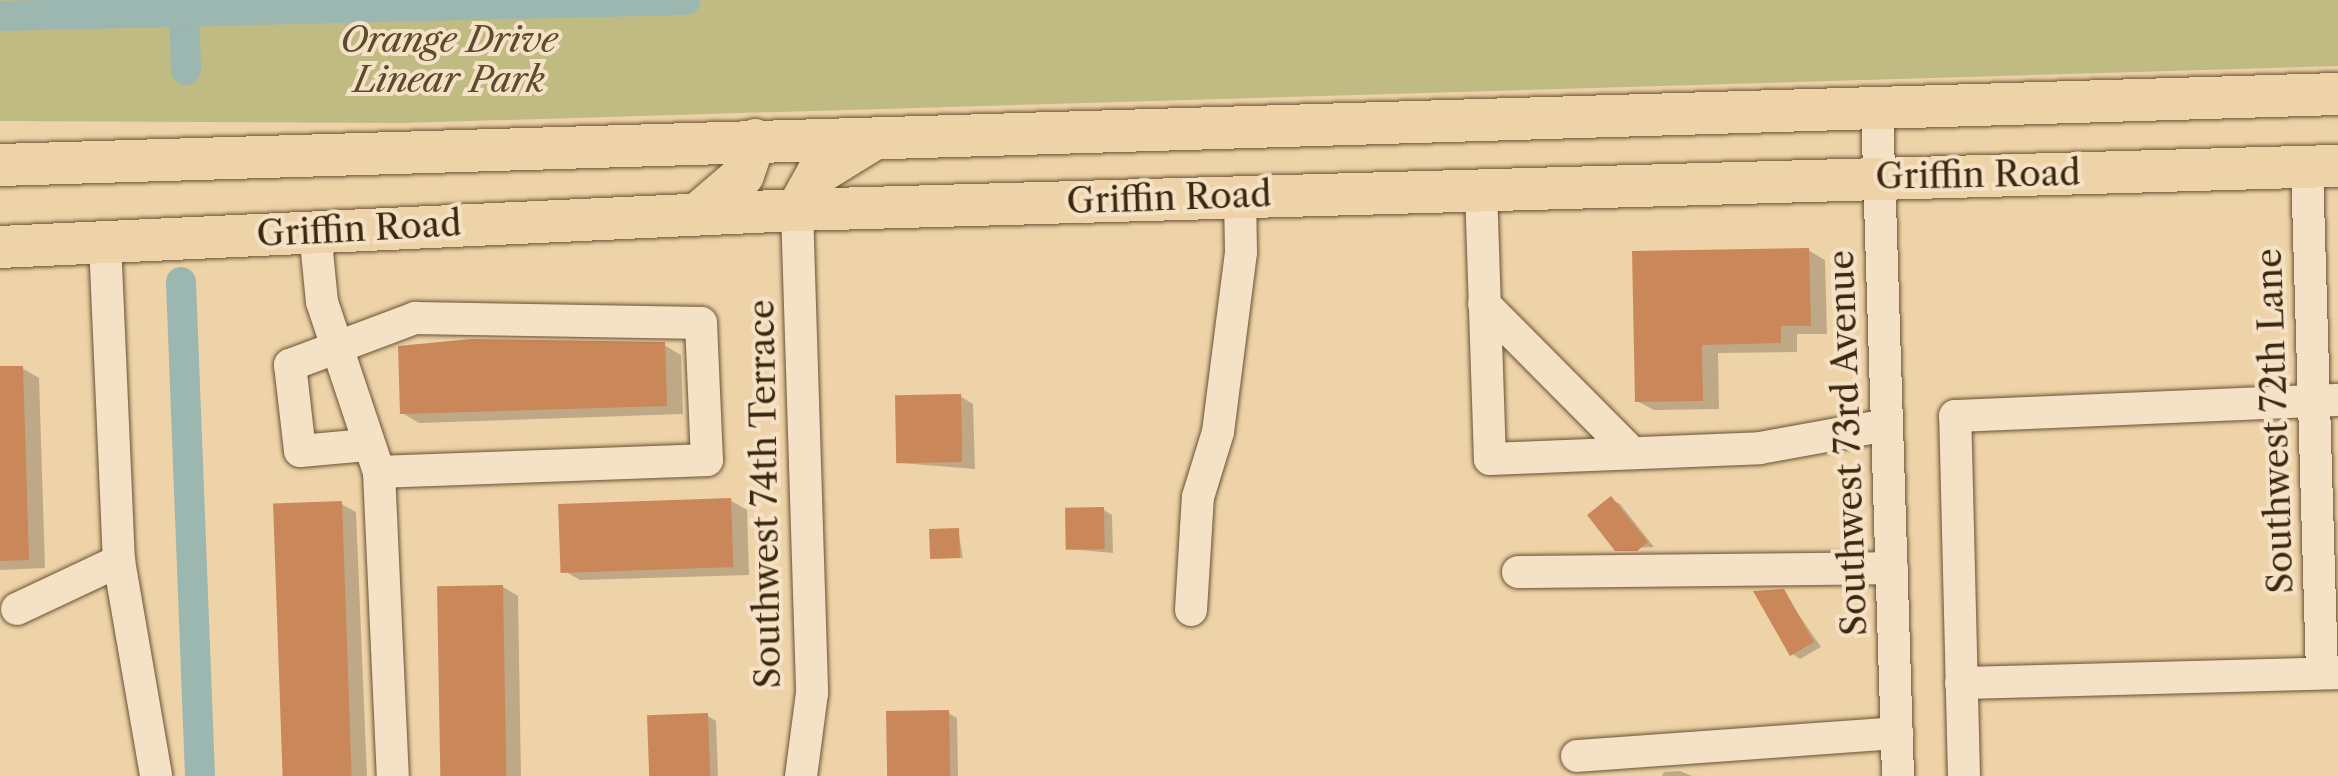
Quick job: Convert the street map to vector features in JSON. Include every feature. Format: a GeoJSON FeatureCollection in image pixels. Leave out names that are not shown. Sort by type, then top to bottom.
{"type":"FeatureCollection","features":[{"type":"Feature","properties":{"kind":"main road","name":"Griffin Road"},"geometry":{"type":"LineString","coordinates":[[0,165],[2338,94]]}},
{"type":"Feature","properties":{"kind":"main road"},"geometry":{"type":"LineString","coordinates":[[797,210],[817,174],[879,136]]}},
{"type":"Feature","properties":{"kind":"main road"},"geometry":{"type":"LineString","coordinates":[[699,214],[743,176],[755,140]]}},
{"type":"Feature","properties":{"kind":"main road","name":"Griffin Road"},"geometry":{"type":"LineString","coordinates":[[0,247],[797,210],[2322,167]]}},
{"type":"Feature","properties":{"kind":"street","name":"Southwest 73rd Avenue"},"geometry":{"type":"LineString","coordinates":[[1877,108],[1898,776]]}},
{"type":"Feature","properties":{"kind":"street","name":"Southwest 72th Lane"},"geometry":{"type":"LineString","coordinates":[[2322,167],[2330,673]]}},
{"type":"Feature","properties":{"kind":"street"},"geometry":{"type":"LineString","coordinates":[[1481,189],[1490,459],[1760,448],[1888,426]]}},
{"type":"Feature","properties":{"kind":"street"},"geometry":{"type":"LineString","coordinates":[[1191,610],[1198,497],[1220,417],[1241,252],[1240,196]]}},
{"type":"Feature","properties":{"kind":"street","name":"Southwest 74th Terrace"},"geometry":{"type":"LineString","coordinates":[[797,210],[812,692],[802,776]]}},
{"type":"Feature","properties":{"kind":"street"},"geometry":{"type":"LineString","coordinates":[[315,231],[322,302],[373,459],[393,776]]}},
{"type":"Feature","properties":{"kind":"street"},"geometry":{"type":"LineString","coordinates":[[105,242],[119,561],[156,776]]}},
{"type":"Feature","properties":{"kind":"street"},"geometry":{"type":"LineString","coordinates":[[1484,304],[1632,454]]}},
{"type":"Feature","properties":{"kind":"street"},"geometry":{"type":"LineString","coordinates":[[689,316],[700,323],[712,444],[707,460],[373,459],[300,450],[284,376],[290,365],[340,351],[415,318],[689,316]]}},
{"type":"Feature","properties":{"kind":"street"},"geometry":{"type":"LineString","coordinates":[[1964,776],[1955,416],[2326,401]]}},
{"type":"Feature","properties":{"kind":"street"},"geometry":{"type":"LineString","coordinates":[[17,609],[119,561]]}},
{"type":"Feature","properties":{"kind":"street"},"geometry":{"type":"LineString","coordinates":[[1518,572],[1892,568]]}},
{"type":"Feature","properties":{"kind":"street"},"geometry":{"type":"LineString","coordinates":[[1961,683],[2330,673]]}},
{"type":"Feature","properties":{"kind":"street"},"geometry":{"type":"LineString","coordinates":[[1577,756],[1897,734]]}},
{"type":"Feature","properties":{"kind":"green space","name":"Orange Drive Linear Park"},"geometry":{"type":"Polygon","coordinates":[[[0,0],[2338,0],[2338,66],[403,123],[0,121],[0,0]]]}},
{"type":"Feature","properties":{"kind":"building"},"geometry":{"type":"Polygon","coordinates":[[[1809,248],[1811,326],[1781,326],[1781,343],[1702,345],[1703,401],[1635,402],[1632,251],[1809,248]]]}},
{"type":"Feature","properties":{"kind":"building"},"geometry":{"type":"Polygon","coordinates":[[[471,339],[665,342],[667,406],[400,414],[398,346],[471,339]]]}},
{"type":"Feature","properties":{"kind":"building"},"geometry":{"type":"Polygon","coordinates":[[[0,366],[23,366],[29,560],[0,561],[0,366]]]}},
{"type":"Feature","properties":{"kind":"building"},"geometry":{"type":"Polygon","coordinates":[[[961,394],[962,462],[896,463],[895,395],[961,394]]]}},
{"type":"Feature","properties":{"kind":"building"},"geometry":{"type":"Polygon","coordinates":[[[1611,496],[1648,542],[1637,551],[1615,551],[1587,515],[1611,496]]]}},
{"type":"Feature","properties":{"kind":"building"},"geometry":{"type":"Polygon","coordinates":[[[731,498],[733,567],[561,573],[558,504],[731,498]]]}},
{"type":"Feature","properties":{"kind":"building"},"geometry":{"type":"Polygon","coordinates":[[[342,501],[352,776],[283,776],[273,503],[342,501]]]}},
{"type":"Feature","properties":{"kind":"building"},"geometry":{"type":"Polygon","coordinates":[[[1104,507],[1105,549],[1066,550],[1065,508],[1104,507]]]}},
{"type":"Feature","properties":{"kind":"building"},"geometry":{"type":"Polygon","coordinates":[[[959,528],[960,558],[930,559],[929,529],[959,528]]]}},
{"type":"Feature","properties":{"kind":"building"},"geometry":{"type":"Polygon","coordinates":[[[503,585],[506,776],[440,776],[437,586],[503,585]]]}},
{"type":"Feature","properties":{"kind":"building"},"geometry":{"type":"Polygon","coordinates":[[[1784,589],[1814,642],[1790,656],[1753,591],[1784,589]]]}},
{"type":"Feature","properties":{"kind":"building"},"geometry":{"type":"Polygon","coordinates":[[[949,710],[950,776],[887,776],[886,711],[949,710]]]}},
{"type":"Feature","properties":{"kind":"building"},"geometry":{"type":"Polygon","coordinates":[[[708,713],[710,776],[649,776],[647,715],[708,713]]]}},
{"type":"Feature","properties":{"kind":"waterway"},"geometry":{"type":"LineString","coordinates":[[0,16],[686,0]]}},
{"type":"Feature","properties":{"kind":"waterway"},"geometry":{"type":"LineString","coordinates":[[184,11],[186,70]]}},
{"type":"Feature","properties":{"kind":"waterway"},"geometry":{"type":"LineString","coordinates":[[181,282],[200,776]]}}]}
